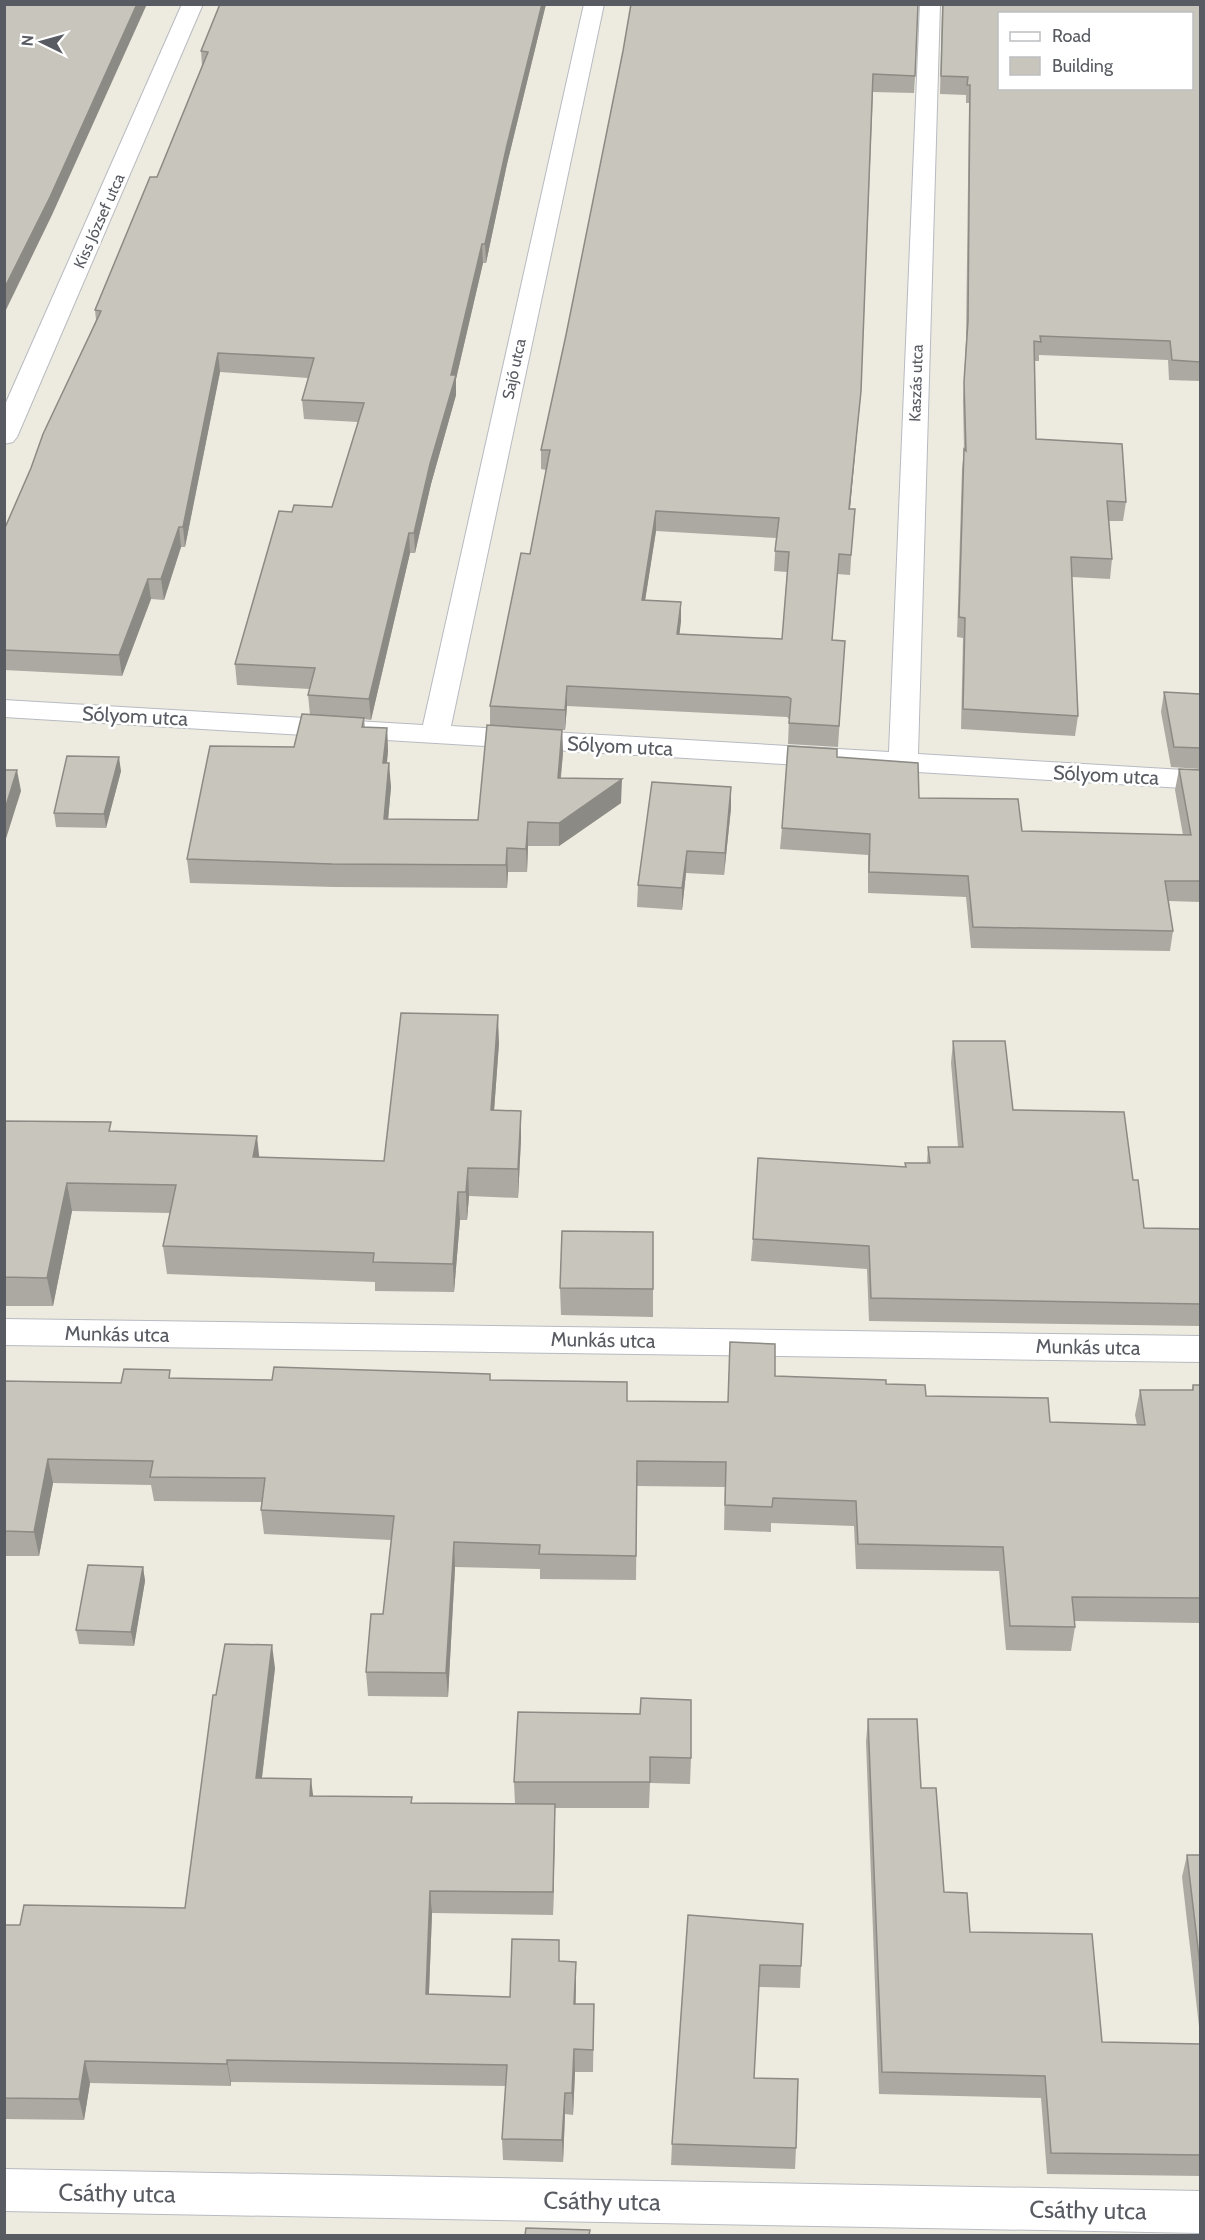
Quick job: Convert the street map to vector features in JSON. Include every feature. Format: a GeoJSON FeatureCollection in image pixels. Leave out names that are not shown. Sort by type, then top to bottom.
{"type":"FeatureCollection","features":[{"type":"Feature","properties":{"kind":"street","name":"Kiss József utca"},"geometry":{"type":"LineString","coordinates":[[4,437],[193,4]]}},
{"type":"Feature","properties":{"kind":"street","name":"Sajó utca"},"geometry":{"type":"LineString","coordinates":[[435,734],[594,4]]}},
{"type":"Feature","properties":{"kind":"street","name":"Kaszás utca"},"geometry":{"type":"LineString","coordinates":[[903,762],[930,4]]}},
{"type":"Feature","properties":{"kind":"street","name":"Sólyom utca"},"geometry":{"type":"LineString","coordinates":[[4,708],[1200,780]]}},
{"type":"Feature","properties":{"kind":"street","name":"Munkás utca"},"geometry":{"type":"LineString","coordinates":[[4,1332],[1200,1349]]}},
{"type":"Feature","properties":{"kind":"street","name":"Csáthy utca"},"geometry":{"type":"LineString","coordinates":[[4,2190],[1200,2212]]}},
{"type":"Feature","properties":{"kind":"building"},"geometry":{"type":"Polygon","coordinates":[[[4,4],[137,4],[50,197],[4,289],[4,4]]]}},
{"type":"Feature","properties":{"kind":"building"},"geometry":{"type":"Polygon","coordinates":[[[220,4],[542,4],[485,244],[482,244],[451,375],[456,375],[430,464],[414,533],[409,533],[369,699],[308,695],[315,668],[235,664],[279,511],[292,512],[294,505],[332,507],[364,403],[302,400],[314,358],[218,353],[183,527],[179,527],[161,579],[148,579],[119,655],[4,650],[4,530],[43,434],[101,311],[95,310],[150,177],[157,177],[208,52],[201,51],[220,4]]]}},
{"type":"Feature","properties":{"kind":"building"},"geometry":{"type":"Polygon","coordinates":[[[631,4],[918,4],[915,76],[873,74],[861,391],[849,509],[855,509],[851,555],[839,554],[832,640],[845,641],[839,726],[789,723],[791,699],[788,697],[567,686],[565,710],[490,706],[521,553],[530,554],[550,450],[541,450],[631,4]],[[656,511],[642,600],[681,602],[677,634],[782,639],[789,552],[775,551],[779,518],[656,511]]]}},
{"type":"Feature","properties":{"kind":"building"},"geometry":{"type":"Polygon","coordinates":[[[943,4],[1200,4],[1200,362],[1172,360],[1170,341],[1040,336],[1041,342],[1034,341],[1036,439],[1122,444],[1126,502],[1107,501],[1112,559],[1071,557],[1078,716],[963,709],[965,618],[959,617],[964,449],[966,451],[964,382],[968,321],[970,85],[967,85],[968,77],[941,76],[943,4]]]}},
{"type":"Feature","properties":{"kind":"building"},"geometry":{"type":"Polygon","coordinates":[[[1164,692],[1200,694],[1200,748],[1174,747],[1164,692]]]}},
{"type":"Feature","properties":{"kind":"building"},"geometry":{"type":"Polygon","coordinates":[[[302,714],[364,718],[362,727],[387,728],[383,763],[389,763],[384,819],[478,820],[487,725],[562,730],[558,778],[622,779],[559,823],[528,822],[526,849],[507,848],[506,865],[332,864],[187,859],[210,746],[294,747],[302,714]]]}},
{"type":"Feature","properties":{"kind":"building"},"geometry":{"type":"Polygon","coordinates":[[[788,746],[837,749],[837,757],[918,763],[919,798],[1018,799],[1022,831],[1191,835],[1179,769],[1200,770],[1200,881],[1165,881],[1173,931],[973,927],[968,876],[869,872],[870,834],[782,828],[788,746]]]}},
{"type":"Feature","properties":{"kind":"building"},"geometry":{"type":"Polygon","coordinates":[[[67,756],[119,757],[104,814],[54,813],[67,756]]]}},
{"type":"Feature","properties":{"kind":"building"},"geometry":{"type":"Polygon","coordinates":[[[4,770],[17,770],[4,812],[4,770]]]}},
{"type":"Feature","properties":{"kind":"building"},"geometry":{"type":"Polygon","coordinates":[[[652,782],[731,787],[725,853],[687,851],[682,888],[638,885],[652,782]]]}},
{"type":"Feature","properties":{"kind":"building"},"geometry":{"type":"Polygon","coordinates":[[[401,1013],[498,1015],[491,1110],[521,1111],[518,1169],[468,1168],[466,1192],[458,1192],[453,1264],[373,1262],[374,1253],[163,1246],[176,1185],[67,1183],[47,1278],[4,1277],[4,1121],[111,1122],[109,1131],[257,1136],[253,1157],[384,1161],[401,1013]]]}},
{"type":"Feature","properties":{"kind":"building"},"geometry":{"type":"Polygon","coordinates":[[[953,1041],[1005,1041],[1013,1110],[1124,1112],[1133,1180],[1138,1180],[1144,1228],[1200,1229],[1200,1304],[871,1298],[869,1246],[753,1239],[758,1158],[906,1167],[905,1163],[930,1163],[928,1147],[963,1147],[953,1041]]]}},
{"type":"Feature","properties":{"kind":"building"},"geometry":{"type":"Polygon","coordinates":[[[562,1231],[653,1232],[653,1289],[560,1288],[562,1231]]]}},
{"type":"Feature","properties":{"kind":"building"},"geometry":{"type":"Polygon","coordinates":[[[730,1342],[775,1344],[775,1376],[886,1380],[886,1384],[925,1385],[926,1396],[1048,1398],[1050,1422],[1145,1425],[1140,1390],[1193,1390],[1193,1385],[1200,1385],[1200,1598],[1072,1597],[1075,1627],[1010,1626],[1003,1547],[858,1544],[856,1501],[773,1498],[772,1507],[725,1505],[726,1462],[637,1461],[636,1556],[539,1554],[540,1545],[454,1542],[446,1673],[366,1672],[371,1614],[383,1614],[394,1516],[261,1510],[265,1478],[150,1477],[153,1461],[48,1459],[34,1532],[4,1531],[4,1381],[121,1383],[124,1369],[170,1370],[169,1378],[272,1380],[274,1367],[490,1374],[490,1380],[627,1382],[627,1401],[728,1402],[730,1342]]]}},
{"type":"Feature","properties":{"kind":"building"},"geometry":{"type":"Polygon","coordinates":[[[88,1565],[143,1567],[131,1632],[76,1630],[88,1565]]]}},
{"type":"Feature","properties":{"kind":"building"},"geometry":{"type":"Polygon","coordinates":[[[225,1644],[272,1645],[256,1778],[311,1779],[310,1796],[412,1797],[411,1803],[555,1804],[553,1892],[430,1891],[426,1994],[510,1997],[512,1939],[559,1940],[559,1961],[576,1962],[574,2004],[594,2004],[593,2050],[574,2049],[572,2093],[565,2093],[562,2140],[502,2139],[507,2065],[227,2060],[227,2064],[85,2061],[79,2099],[4,2098],[4,1925],[20,1925],[24,1905],[185,1908],[213,1695],[216,1695],[225,1644]]]}},
{"type":"Feature","properties":{"kind":"building"},"geometry":{"type":"Polygon","coordinates":[[[641,1698],[691,1700],[691,1758],[650,1757],[650,1782],[514,1782],[518,1712],[640,1714],[641,1698]]]}},
{"type":"Feature","properties":{"kind":"building"},"geometry":{"type":"Polygon","coordinates":[[[868,1719],[917,1719],[921,1788],[936,1788],[944,1892],[967,1893],[970,1932],[1092,1934],[1102,2042],[1200,2044],[1200,2155],[1051,2153],[1045,2076],[882,2072],[868,1719]]]}},
{"type":"Feature","properties":{"kind":"building"},"geometry":{"type":"Polygon","coordinates":[[[1187,1855],[1200,1855],[1200,1965],[1187,1855]]]}},
{"type":"Feature","properties":{"kind":"building"},"geometry":{"type":"Polygon","coordinates":[[[688,1915],[803,1924],[801,1966],[760,1965],[754,2078],[798,2079],[796,2148],[672,2144],[688,1915]]]}},
{"type":"Feature","properties":{"kind":"building"},"geometry":{"type":"Polygon","coordinates":[[[526,2228],[590,2230],[589,2235],[525,2235],[526,2228]]]}}]}
